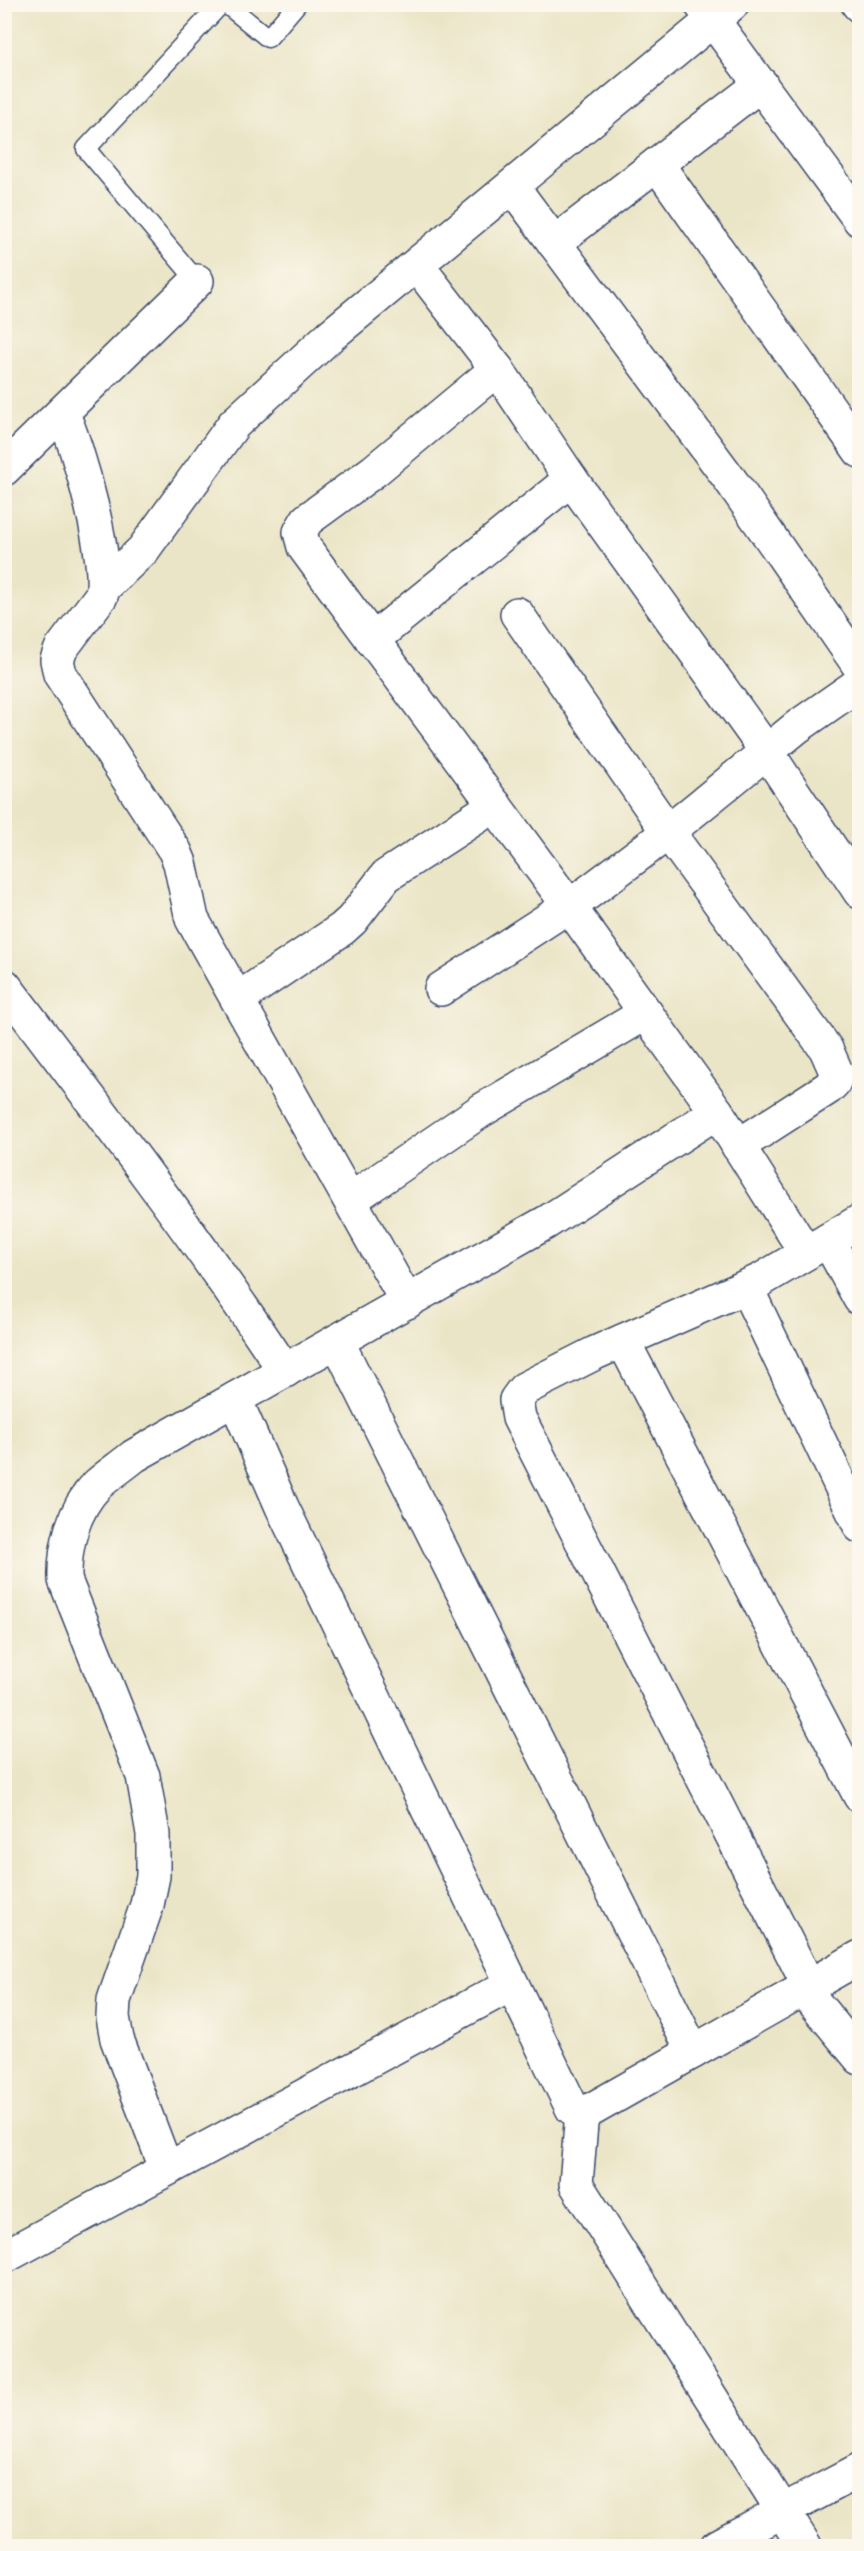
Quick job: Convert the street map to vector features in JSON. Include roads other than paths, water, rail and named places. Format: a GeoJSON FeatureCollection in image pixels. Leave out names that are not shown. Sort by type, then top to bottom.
{"type":"FeatureCollection","features":[{"type":"Feature","properties":{"kind":"street"},"geometry":{"type":"LineString","coordinates":[[104,587],[143,550],[234,424],[330,336],[512,186],[715,9],[761,84],[860,220]]}},
{"type":"Feature","properties":{"kind":"street"},"geometry":{"type":"LineString","coordinates":[[554,243],[761,84]]}},
{"type":"Feature","properties":{"kind":"street"},"geometry":{"type":"LineString","coordinates":[[657,164],[860,451]]}},
{"type":"Feature","properties":{"kind":"street"},"geometry":{"type":"LineString","coordinates":[[512,186],[734,485],[860,667]]}},
{"type":"Feature","properties":{"kind":"street"},"geometry":{"type":"LineString","coordinates":[[417,265],[497,369],[571,479],[767,752],[860,892]]}},
{"type":"Feature","properties":{"kind":"street"},"geometry":{"type":"LineString","coordinates":[[4,469],[197,281]]}},
{"type":"Feature","properties":{"kind":"street"},"geometry":{"type":"LineString","coordinates":[[497,369],[374,471],[303,525],[300,531],[304,547],[569,906],[717,1112],[738,1146],[860,1299]]}},
{"type":"Feature","properties":{"kind":"street"},"geometry":{"type":"LineString","coordinates":[[62,413],[70,428],[78,454],[102,557],[104,587],[101,596],[61,649],[57,666],[60,674],[175,851],[180,863],[192,919],[407,1302]]}},
{"type":"Feature","properties":{"kind":"street"},"geometry":{"type":"LineString","coordinates":[[372,640],[571,479]]}},
{"type":"Feature","properties":{"kind":"street"},"geometry":{"type":"LineString","coordinates":[[518,614],[668,832],[811,1026],[826,1049],[837,1074],[834,1082],[828,1088],[738,1146]]}},
{"type":"Feature","properties":{"kind":"street"},"geometry":{"type":"LineString","coordinates":[[441,989],[569,906],[668,832],[797,727],[860,683]]}},
{"type":"Feature","properties":{"kind":"street"},"geometry":{"type":"LineString","coordinates":[[238,999],[342,929],[352,920],[386,876],[495,806]]}},
{"type":"Feature","properties":{"kind":"street"},"geometry":{"type":"LineString","coordinates":[[4,985],[103,1116],[246,1313],[285,1371]]}},
{"type":"Feature","properties":{"kind":"street"},"geometry":{"type":"LineString","coordinates":[[350,1200],[482,1110],[646,1013]]}},
{"type":"Feature","properties":{"kind":"street"},"geometry":{"type":"LineString","coordinates":[[166,2168],[117,2039],[113,2017],[114,2000],[147,1905],[153,1876],[153,1834],[150,1805],[143,1776],[65,1581],[69,1535],[81,1507],[97,1486],[134,1456],[547,1222],[717,1112]]}},
{"type":"Feature","properties":{"kind":"street"},"geometry":{"type":"LineString","coordinates":[[860,1221],[746,1287],[623,1341],[524,1389],[516,1400],[519,1418],[806,1988],[860,2058]]}},
{"type":"Feature","properties":{"kind":"street"},"geometry":{"type":"LineString","coordinates":[[746,1287],[860,1526]]}},
{"type":"Feature","properties":{"kind":"street"},"geometry":{"type":"LineString","coordinates":[[337,1341],[693,2052]]}},
{"type":"Feature","properties":{"kind":"street"},"geometry":{"type":"LineString","coordinates":[[623,1341],[860,1796]]}},
{"type":"Feature","properties":{"kind":"street"},"geometry":{"type":"LineString","coordinates":[[235,1400],[282,1507],[510,1985],[572,2108],[582,2112],[589,2111],[860,1958]]}},
{"type":"Feature","properties":{"kind":"street"},"geometry":{"type":"LineString","coordinates":[[4,2257],[510,1985]]}},
{"type":"Feature","properties":{"kind":"street"},"geometry":{"type":"LineString","coordinates":[[582,2112],[576,2184],[805,2547]]}},
{"type":"Feature","properties":{"kind":"street"},"geometry":{"type":"LineString","coordinates":[[717,2547],[860,2470]]}},
{"type":"Feature","properties":{"kind":"lane"},"geometry":{"type":"LineString","coordinates":[[197,281],[86,149],[221,4]]}},
{"type":"Feature","properties":{"kind":"lane"},"geometry":{"type":"LineString","coordinates":[[226,4],[268,38],[297,4]]}}]}
